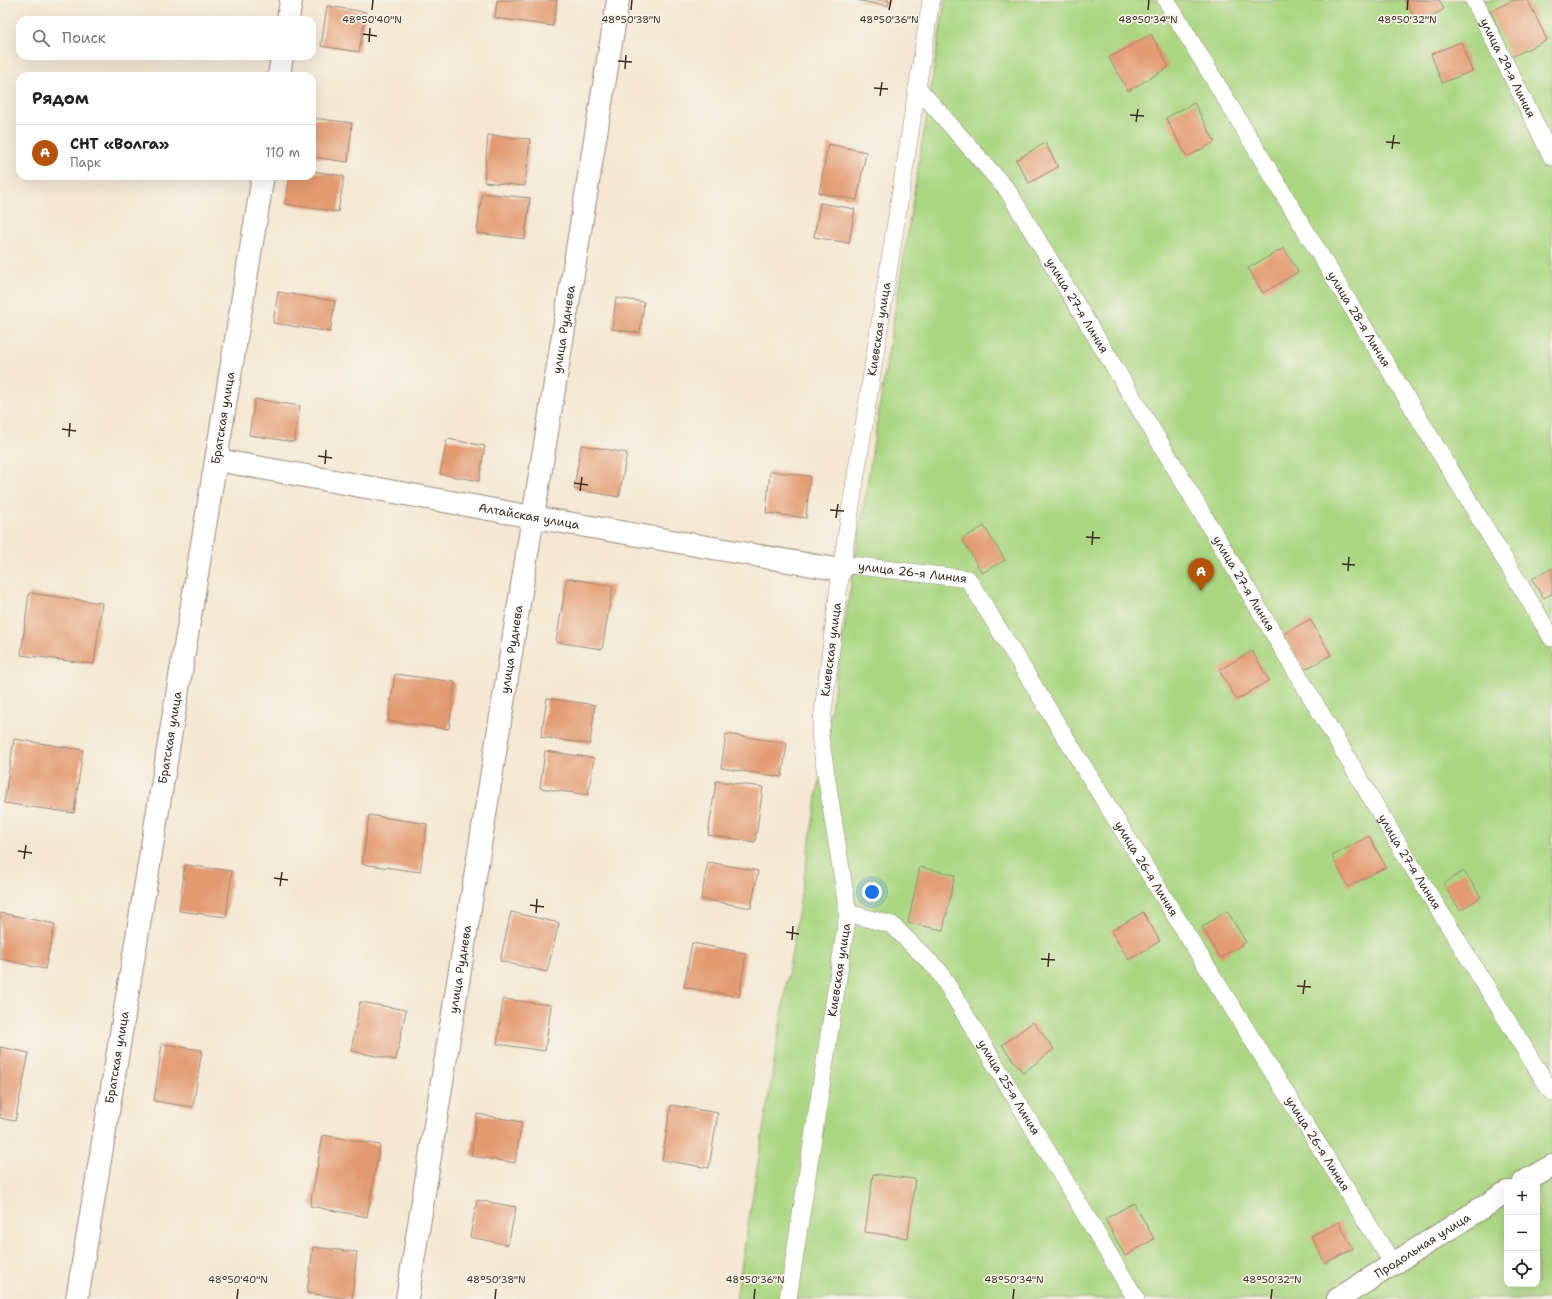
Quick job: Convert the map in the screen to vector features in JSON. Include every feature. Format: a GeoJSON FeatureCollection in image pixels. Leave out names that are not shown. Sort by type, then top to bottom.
{"type":"FeatureCollection","features":[{"type":"Feature","properties":{"kind":"street"},"geometry":{"type":"LineString","coordinates":[[289,16],[291,0]]}},
{"type":"Feature","properties":{"kind":"street","name":"улица Руднева"},"geometry":{"type":"LineString","coordinates":[[407,1299],[618,0]]}},
{"type":"Feature","properties":{"kind":"street"},"geometry":{"type":"LineString","coordinates":[[280,72],[281,60]]}},
{"type":"Feature","properties":{"kind":"street","name":"Братская улица"},"geometry":{"type":"LineString","coordinates":[[77,1299],[262,180]]}},
{"type":"Feature","properties":{"kind":"street","name":"Алтайская улица"},"geometry":{"type":"LineString","coordinates":[[217,460],[533,517],[842,567]]}},
{"type":"Feature","properties":{"kind":"street"},"geometry":{"type":"LineString","coordinates":[[1529,1179],[1552,1166]]}},
{"type":"Feature","properties":{"kind":"street","name":"Продольная улица"},"geometry":{"type":"LineString","coordinates":[[1338,1299],[1504,1194]]}},
{"type":"Feature","properties":{"kind":"lane","name":"Киевская улица"},"geometry":{"type":"LineString","coordinates":[[788,1299],[848,913],[820,736],[842,567],[931,0]]}},
{"type":"Feature","properties":{"kind":"lane","name":"улица 28-я Линия"},"geometry":{"type":"LineString","coordinates":[[1166,0],[1552,638]]}},
{"type":"Feature","properties":{"kind":"lane","name":"улица 29-я Линия"},"geometry":{"type":"LineString","coordinates":[[1474,0],[1552,157]]}},
{"type":"Feature","properties":{"kind":"lane","name":"улица 27-я Линия"},"geometry":{"type":"LineString","coordinates":[[917,86],[1008,191],[1174,466],[1402,850],[1552,1093]]}},
{"type":"Feature","properties":{"kind":"lane","name":"улица 26-я Линия"},"geometry":{"type":"LineString","coordinates":[[842,567],[968,579],[1200,956],[1393,1264]]}},
{"type":"Feature","properties":{"kind":"lane","name":"улица 25-я Линия"},"geometry":{"type":"LineString","coordinates":[[848,913],[892,925],[939,971],[1136,1299]]}},
{"type":"Feature","properties":{"kind":"green space"},"geometry":{"type":"Polygon","coordinates":[[[945,0],[1552,0],[1552,1299],[736,1299],[945,0]]]}},
{"type":"Feature","properties":{"kind":"building"},"geometry":{"type":"Polygon","coordinates":[[[497,0],[557,0],[553,26],[495,18],[497,0]]]}},
{"type":"Feature","properties":{"kind":"building"},"geometry":{"type":"Polygon","coordinates":[[[855,0],[889,0],[888,6],[855,0]]]}},
{"type":"Feature","properties":{"kind":"building"},"geometry":{"type":"Polygon","coordinates":[[[1404,0],[1439,0],[1444,9],[1418,24],[1404,0]]]}},
{"type":"Feature","properties":{"kind":"building"},"geometry":{"type":"Polygon","coordinates":[[[1514,0],[1528,0],[1547,40],[1511,57],[1490,11],[1514,0]]]}},
{"type":"Feature","properties":{"kind":"building"},"geometry":{"type":"Polygon","coordinates":[[[327,6],[366,12],[359,52],[321,46],[327,6]]]}},
{"type":"Feature","properties":{"kind":"building"},"geometry":{"type":"Polygon","coordinates":[[[1151,34],[1169,67],[1128,91],[1109,58],[1151,34]]]}},
{"type":"Feature","properties":{"kind":"building"},"geometry":{"type":"Polygon","coordinates":[[[1461,42],[1472,71],[1442,83],[1431,54],[1461,42]]]}},
{"type":"Feature","properties":{"kind":"building"},"geometry":{"type":"Polygon","coordinates":[[[1194,103],[1215,142],[1187,157],[1166,118],[1194,103]]]}},
{"type":"Feature","properties":{"kind":"building"},"geometry":{"type":"Polygon","coordinates":[[[316,118],[352,123],[348,162],[316,158],[316,118]]]}},
{"type":"Feature","properties":{"kind":"building"},"geometry":{"type":"Polygon","coordinates":[[[488,135],[530,139],[525,186],[484,182],[488,135]]]}},
{"type":"Feature","properties":{"kind":"building"},"geometry":{"type":"Polygon","coordinates":[[[1045,143],[1058,167],[1029,183],[1016,160],[1045,143]]]}},
{"type":"Feature","properties":{"kind":"building"},"geometry":{"type":"Polygon","coordinates":[[[828,144],[866,152],[857,200],[819,193],[828,144]]]}},
{"type":"Feature","properties":{"kind":"building"},"geometry":{"type":"Polygon","coordinates":[[[316,172],[344,176],[338,212],[285,204],[289,180],[316,180],[316,172]]]}},
{"type":"Feature","properties":{"kind":"building"},"geometry":{"type":"Polygon","coordinates":[[[482,193],[530,198],[525,239],[477,233],[482,193]]]}},
{"type":"Feature","properties":{"kind":"building"},"geometry":{"type":"Polygon","coordinates":[[[820,203],[855,209],[849,243],[814,237],[820,203]]]}},
{"type":"Feature","properties":{"kind":"building"},"geometry":{"type":"Polygon","coordinates":[[[1284,248],[1298,272],[1263,293],[1248,268],[1284,248]]]}},
{"type":"Feature","properties":{"kind":"building"},"geometry":{"type":"Polygon","coordinates":[[[278,292],[335,301],[330,332],[273,323],[278,292]]]}},
{"type":"Feature","properties":{"kind":"building"},"geometry":{"type":"Polygon","coordinates":[[[616,298],[644,302],[640,333],[612,329],[616,298]]]}},
{"type":"Feature","properties":{"kind":"building"},"geometry":{"type":"Polygon","coordinates":[[[255,399],[300,406],[294,442],[249,435],[255,399]]]}},
{"type":"Feature","properties":{"kind":"building"},"geometry":{"type":"Polygon","coordinates":[[[447,439],[485,446],[479,481],[440,474],[447,439]]]}},
{"type":"Feature","properties":{"kind":"building"},"geometry":{"type":"Polygon","coordinates":[[[581,445],[627,453],[619,497],[574,489],[581,445]]]}},
{"type":"Feature","properties":{"kind":"building"},"geometry":{"type":"Polygon","coordinates":[[[770,471],[810,476],[806,518],[766,513],[770,471]]]}},
{"type":"Feature","properties":{"kind":"building"},"geometry":{"type":"Polygon","coordinates":[[[984,526],[1005,560],[982,573],[962,539],[984,526]]]}},
{"type":"Feature","properties":{"kind":"building"},"geometry":{"type":"Polygon","coordinates":[[[1552,568],[1552,594],[1543,598],[1532,579],[1552,568]]]}},
{"type":"Feature","properties":{"kind":"building"},"geometry":{"type":"Polygon","coordinates":[[[567,578],[613,586],[602,649],[556,642],[567,578]]]}},
{"type":"Feature","properties":{"kind":"building"},"geometry":{"type":"Polygon","coordinates":[[[29,593],[102,603],[94,664],[21,655],[29,593]]]}},
{"type":"Feature","properties":{"kind":"building"},"geometry":{"type":"Polygon","coordinates":[[[1310,619],[1331,655],[1304,670],[1284,634],[1310,619]]]}},
{"type":"Feature","properties":{"kind":"building"},"geometry":{"type":"Polygon","coordinates":[[[1252,651],[1269,680],[1237,700],[1219,670],[1252,651]]]}},
{"type":"Feature","properties":{"kind":"building"},"geometry":{"type":"Polygon","coordinates":[[[395,674],[455,682],[449,729],[388,721],[395,674]]]}},
{"type":"Feature","properties":{"kind":"building"},"geometry":{"type":"Polygon","coordinates":[[[547,698],[595,705],[590,744],[541,737],[547,698]]]}},
{"type":"Feature","properties":{"kind":"building"},"geometry":{"type":"Polygon","coordinates":[[[726,734],[787,743],[782,777],[721,768],[726,734]]]}},
{"type":"Feature","properties":{"kind":"building"},"geometry":{"type":"Polygon","coordinates":[[[14,739],[83,750],[74,813],[4,803],[14,739]]]}},
{"type":"Feature","properties":{"kind":"building"},"geometry":{"type":"Polygon","coordinates":[[[545,751],[594,758],[588,795],[540,788],[545,751]]]}},
{"type":"Feature","properties":{"kind":"building"},"geometry":{"type":"Polygon","coordinates":[[[716,781],[763,787],[755,842],[708,835],[716,781]]]}},
{"type":"Feature","properties":{"kind":"building"},"geometry":{"type":"Polygon","coordinates":[[[369,815],[427,824],[420,872],[362,864],[369,815]]]}},
{"type":"Feature","properties":{"kind":"building"},"geometry":{"type":"Polygon","coordinates":[[[1369,836],[1386,867],[1348,887],[1332,856],[1369,836]]]}},
{"type":"Feature","properties":{"kind":"building"},"geometry":{"type":"Polygon","coordinates":[[[708,862],[758,871],[751,908],[701,899],[708,862]]]}},
{"type":"Feature","properties":{"kind":"building"},"geometry":{"type":"Polygon","coordinates":[[[185,865],[232,871],[226,917],[179,911],[185,865]]]}},
{"type":"Feature","properties":{"kind":"building"},"geometry":{"type":"Polygon","coordinates":[[[920,867],[955,875],[943,930],[908,923],[920,867]]]}},
{"type":"Feature","properties":{"kind":"building"},"geometry":{"type":"Polygon","coordinates":[[[1464,871],[1481,897],[1460,910],[1443,884],[1464,871]]]}},
{"type":"Feature","properties":{"kind":"building"},"geometry":{"type":"Polygon","coordinates":[[[1227,911],[1246,942],[1220,958],[1202,927],[1227,911]]]}},
{"type":"Feature","properties":{"kind":"building"},"geometry":{"type":"Polygon","coordinates":[[[511,912],[559,923],[547,972],[500,961],[511,912]]]}},
{"type":"Feature","properties":{"kind":"building"},"geometry":{"type":"Polygon","coordinates":[[[1143,912],[1160,941],[1129,960],[1111,931],[1143,912]]]}},
{"type":"Feature","properties":{"kind":"building"},"geometry":{"type":"Polygon","coordinates":[[[1,913],[55,924],[45,969],[0,959],[1,913]]]}},
{"type":"Feature","properties":{"kind":"building"},"geometry":{"type":"Polygon","coordinates":[[[692,943],[746,953],[739,997],[684,987],[692,943]]]}},
{"type":"Feature","properties":{"kind":"building"},"geometry":{"type":"Polygon","coordinates":[[[503,999],[551,1005],[545,1051],[497,1044],[503,999]]]}},
{"type":"Feature","properties":{"kind":"building"},"geometry":{"type":"Polygon","coordinates":[[[360,1002],[406,1010],[396,1060],[351,1051],[360,1002]]]}},
{"type":"Feature","properties":{"kind":"building"},"geometry":{"type":"Polygon","coordinates":[[[1033,1022],[1054,1049],[1023,1073],[1002,1045],[1033,1022]]]}},
{"type":"Feature","properties":{"kind":"building"},"geometry":{"type":"Polygon","coordinates":[[[162,1044],[202,1050],[193,1107],[154,1101],[162,1044]]]}},
{"type":"Feature","properties":{"kind":"building"},"geometry":{"type":"Polygon","coordinates":[[[0,1047],[29,1053],[15,1121],[0,1118],[0,1047]]]}},
{"type":"Feature","properties":{"kind":"building"},"geometry":{"type":"Polygon","coordinates":[[[671,1105],[718,1113],[709,1168],[662,1160],[671,1105]]]}},
{"type":"Feature","properties":{"kind":"building"},"geometry":{"type":"Polygon","coordinates":[[[477,1114],[522,1122],[515,1163],[471,1156],[477,1114]]]}},
{"type":"Feature","properties":{"kind":"building"},"geometry":{"type":"Polygon","coordinates":[[[323,1135],[380,1145],[367,1217],[310,1206],[323,1135]]]}},
{"type":"Feature","properties":{"kind":"building"},"geometry":{"type":"Polygon","coordinates":[[[873,1174],[915,1179],[908,1238],[865,1232],[873,1174]]]}},
{"type":"Feature","properties":{"kind":"building"},"geometry":{"type":"Polygon","coordinates":[[[477,1200],[516,1207],[508,1245],[470,1237],[477,1200]]]}},
{"type":"Feature","properties":{"kind":"building"},"geometry":{"type":"Polygon","coordinates":[[[1134,1203],[1154,1239],[1125,1256],[1105,1219],[1134,1203]]]}},
{"type":"Feature","properties":{"kind":"building"},"geometry":{"type":"Polygon","coordinates":[[[1339,1222],[1353,1249],[1325,1263],[1311,1236],[1339,1222]]]}},
{"type":"Feature","properties":{"kind":"building"},"geometry":{"type":"Polygon","coordinates":[[[313,1247],[357,1252],[352,1299],[307,1293],[313,1247]]]}},
{"type":"Feature","properties":{"kind":"place","name":"СНТ «Волга»"},"geometry":{"type":"Point","coordinates":[1201,591]}}]}
